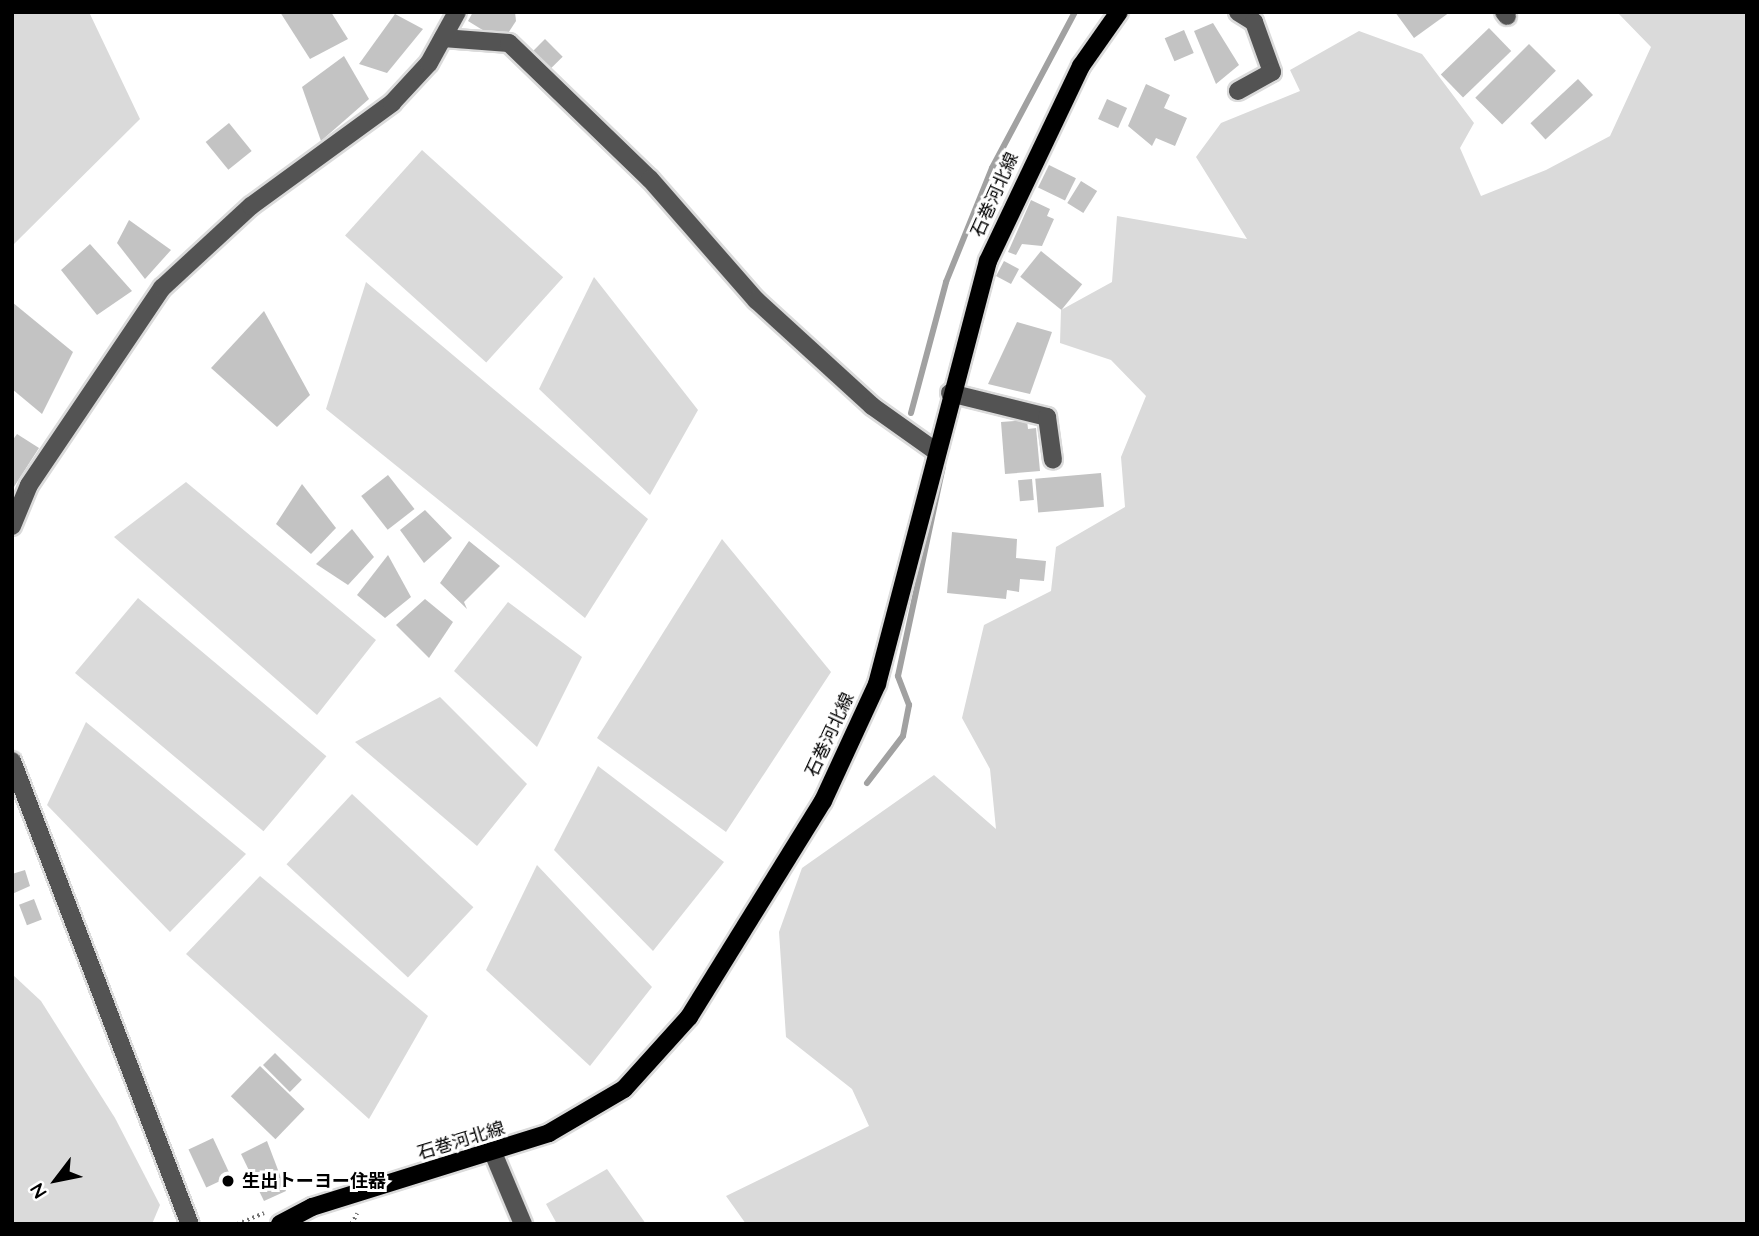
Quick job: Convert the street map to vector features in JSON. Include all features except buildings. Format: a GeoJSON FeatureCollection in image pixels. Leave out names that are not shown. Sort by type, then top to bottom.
{"type":"FeatureCollection","features":[{"type":"Feature","properties":{"kind":"main road","name":"石巻河北線"},"geometry":{"type":"LineString","coordinates":[[280,1224],[312,1207],[494,1155],[549,1133],[624,1089],[659,1056],[735,948],[823,801],[877,684],[934,450],[999,237],[1081,66],[1119,12]]}},
{"type":"Feature","properties":{"kind":"street"},"geometry":{"type":"LineString","coordinates":[[12,526],[29,485],[162,288],[251,206],[393,103],[443,38],[457,12]]}},
{"type":"Feature","properties":{"kind":"street"},"geometry":{"type":"LineString","coordinates":[[1237,12],[1254,22],[1272,72],[1238,91]]}},
{"type":"Feature","properties":{"kind":"street"},"geometry":{"type":"LineString","coordinates":[[443,38],[509,43],[650,179],[756,300],[872,406],[934,450]]}},
{"type":"Feature","properties":{"kind":"street"},"geometry":{"type":"LineString","coordinates":[[950,393],[1047,417],[1053,460]]}},
{"type":"Feature","properties":{"kind":"street"},"geometry":{"type":"LineString","coordinates":[[12,761],[190,1224]]}},
{"type":"Feature","properties":{"kind":"street"},"geometry":{"type":"LineString","coordinates":[[494,1155],[523,1224]]}},
{"type":"Feature","properties":{"kind":"shaded area"},"geometry":{"type":"Polygon","coordinates":[[[12,12],[89,12],[140,119],[12,246],[12,12]]]}},
{"type":"Feature","properties":{"kind":"shaded area"},"geometry":{"type":"Polygon","coordinates":[[[1617,12],[1747,12],[1747,1224],[746,1224],[726,1196],[869,1126],[852,1089],[786,1037],[779,932],[802,868],[934,775],[996,829],[990,769],[962,718],[984,625],[1051,591],[1056,547],[1125,507],[1121,457],[1146,396],[1111,360],[1060,343],[1061,310],[1112,282],[1117,216],[1247,239],[1196,157],[1221,123],[1300,91],[1290,70],[1359,31],[1422,54],[1474,123],[1460,148],[1481,196],[1546,170],[1610,136],[1651,47],[1617,12]]]}},
{"type":"Feature","properties":{"kind":"shaded area"},"geometry":{"type":"Polygon","coordinates":[[[422,150],[563,277],[486,363],[345,235],[422,150]]]}},
{"type":"Feature","properties":{"kind":"shaded area"},"geometry":{"type":"Polygon","coordinates":[[[594,277],[698,410],[650,495],[539,389],[594,277]]]}},
{"type":"Feature","properties":{"kind":"shaded area"},"geometry":{"type":"Polygon","coordinates":[[[366,282],[648,519],[585,618],[326,409],[366,282]]]}},
{"type":"Feature","properties":{"kind":"shaded area"},"geometry":{"type":"Polygon","coordinates":[[[186,482],[376,640],[317,715],[114,537],[186,482]]]}},
{"type":"Feature","properties":{"kind":"shaded area"},"geometry":{"type":"Polygon","coordinates":[[[722,539],[831,672],[726,832],[597,738],[722,539]]]}},
{"type":"Feature","properties":{"kind":"shaded area"},"geometry":{"type":"Polygon","coordinates":[[[138,598],[326,756],[263,831],[75,673],[138,598]]]}},
{"type":"Feature","properties":{"kind":"shaded area"},"geometry":{"type":"Polygon","coordinates":[[[508,602],[582,657],[537,747],[454,671],[508,602]]]}},
{"type":"Feature","properties":{"kind":"shaded area"},"geometry":{"type":"Polygon","coordinates":[[[440,697],[527,784],[477,846],[355,742],[440,697]]]}},
{"type":"Feature","properties":{"kind":"shaded area"},"geometry":{"type":"Polygon","coordinates":[[[86,722],[246,854],[170,932],[47,805],[86,722]]]}},
{"type":"Feature","properties":{"kind":"shaded area"},"geometry":{"type":"Polygon","coordinates":[[[598,766],[724,862],[653,951],[554,850],[598,766]]]}},
{"type":"Feature","properties":{"kind":"shaded area"},"geometry":{"type":"Polygon","coordinates":[[[352,794],[473,907],[408,977],[287,864],[352,794]]]}},
{"type":"Feature","properties":{"kind":"shaded area"},"geometry":{"type":"Polygon","coordinates":[[[537,865],[652,987],[590,1066],[486,970],[537,865]]]}},
{"type":"Feature","properties":{"kind":"shaded area"},"geometry":{"type":"Polygon","coordinates":[[[260,876],[428,1016],[369,1119],[186,954],[260,876]]]}},
{"type":"Feature","properties":{"kind":"shaded area"},"geometry":{"type":"Polygon","coordinates":[[[12,974],[41,1001],[115,1118],[160,1205],[152,1224],[12,1224],[12,974]]]}},
{"type":"Feature","properties":{"kind":"shaded area"},"geometry":{"type":"Polygon","coordinates":[[[607,1169],[646,1224],[557,1224],[546,1204],[607,1169]]]}},
{"type":"Feature","properties":{"kind":"waterway"},"geometry":{"type":"LineString","coordinates":[[911,413],[946,282],[992,168],[1075,12]]}},
{"type":"Feature","properties":{"kind":"waterway"},"geometry":{"type":"LineString","coordinates":[[867,783],[903,736],[909,705],[898,676],[943,466]]}},
{"type":"Feature","properties":{"kind":"place","name":"生出トーヨー住器"},"geometry":{"type":"Point","coordinates":[228,1181]}}]}
